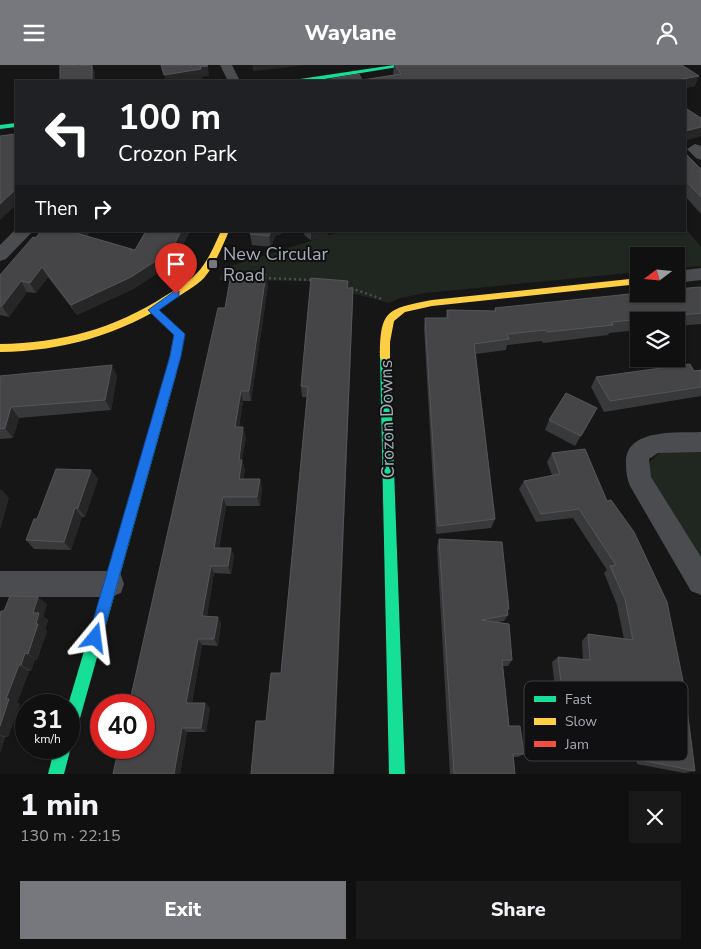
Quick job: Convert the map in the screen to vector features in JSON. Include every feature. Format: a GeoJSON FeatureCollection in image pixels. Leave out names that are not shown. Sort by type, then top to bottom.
{"type":"FeatureCollection","features":[{"type":"Feature","properties":{"kind":"street"},"geometry":{"type":"LineString","coordinates":[[226,65],[234,80]]}},
{"type":"Feature","properties":{"kind":"street"},"geometry":{"type":"LineString","coordinates":[[307,80],[406,65]]}},
{"type":"Feature","properties":{"kind":"street"},"geometry":{"type":"LineString","coordinates":[[0,127],[15,125]]}},
{"type":"Feature","properties":{"kind":"street"},"geometry":{"type":"LineString","coordinates":[[0,255],[23,232]]}},
{"type":"Feature","properties":{"kind":"street"},"geometry":{"type":"LineString","coordinates":[[0,348],[26,349],[60,346],[85,340],[110,332],[153,310],[198,277],[216,252],[225,232]]}},
{"type":"Feature","properties":{"kind":"street"},"geometry":{"type":"LineString","coordinates":[[685,276],[701,274]]}},
{"type":"Feature","properties":{"kind":"street"},"geometry":{"type":"LineString","coordinates":[[402,309],[432,303],[630,282]]}},
{"type":"Feature","properties":{"kind":"street","name":"Crozon Downs"},"geometry":{"type":"LineString","coordinates":[[396,774],[385,342],[389,319],[402,309]]}},
{"type":"Feature","properties":{"kind":"street"},"geometry":{"type":"LineString","coordinates":[[79,694],[176,356],[180,334],[153,310]]}},
{"type":"Feature","properties":{"kind":"street"},"geometry":{"type":"LineString","coordinates":[[701,442],[654,444],[637,454],[639,479],[701,582]]}},
{"type":"Feature","properties":{"kind":"street"},"geometry":{"type":"LineString","coordinates":[[0,584],[111,584]]}},
{"type":"Feature","properties":{"kind":"street"},"geometry":{"type":"LineString","coordinates":[[56,774],[60,759]]}},
{"type":"Feature","properties":{"kind":"path"},"geometry":{"type":"LineString","coordinates":[[263,278],[309,279],[318,281]]}},
{"type":"Feature","properties":{"kind":"path"},"geometry":{"type":"LineString","coordinates":[[347,288],[402,309]]}},
{"type":"Feature","properties":{"kind":"shaded area"},"geometry":{"type":"Polygon","coordinates":[[[686,229],[701,247],[701,266],[685,267],[685,247],[630,247],[630,273],[425,293],[400,298],[389,303],[306,281],[219,280],[224,268],[340,232],[686,232],[686,229]]]}},
{"type":"Feature","properties":{"kind":"shaded area"},"geometry":{"type":"Polygon","coordinates":[[[701,450],[701,559],[659,499],[653,486],[650,461],[660,453],[701,450]]]}},
{"type":"Feature","properties":{"kind":"building"},"geometry":{"type":"Polygon","coordinates":[[[60,65],[92,65],[92,80],[60,80],[60,65]]]}},
{"type":"Feature","properties":{"kind":"building"},"geometry":{"type":"Polygon","coordinates":[[[161,65],[208,66],[200,67],[201,69],[164,75],[161,65]]]}},
{"type":"Feature","properties":{"kind":"building"},"geometry":{"type":"Polygon","coordinates":[[[395,65],[682,65],[699,76],[677,80],[362,80],[401,74],[395,65]]]}},
{"type":"Feature","properties":{"kind":"building"},"geometry":{"type":"Polygon","coordinates":[[[359,74],[362,80],[326,80],[359,74]]]}},
{"type":"Feature","properties":{"kind":"building"},"geometry":{"type":"Polygon","coordinates":[[[686,109],[701,118],[701,127],[686,131],[686,109]]]}},
{"type":"Feature","properties":{"kind":"building"},"geometry":{"type":"Polygon","coordinates":[[[15,134],[15,190],[0,204],[0,136],[15,134]]]}},
{"type":"Feature","properties":{"kind":"building"},"geometry":{"type":"Polygon","coordinates":[[[686,154],[701,169],[701,197],[686,181],[686,154]]]}},
{"type":"Feature","properties":{"kind":"building"},"geometry":{"type":"Polygon","coordinates":[[[40,232],[76,232],[135,250],[145,232],[180,232],[171,251],[131,277],[71,305],[42,267],[30,283],[21,281],[2,306],[0,306],[0,275],[33,237],[36,238],[40,232]]]}},
{"type":"Feature","properties":{"kind":"building"},"geometry":{"type":"Polygon","coordinates":[[[251,232],[271,232],[269,236],[250,234],[251,232]]]}},
{"type":"Feature","properties":{"kind":"building"},"geometry":{"type":"Polygon","coordinates":[[[231,274],[266,274],[249,391],[241,391],[235,427],[243,427],[239,460],[242,460],[239,479],[260,479],[257,497],[223,497],[214,548],[231,548],[228,566],[211,566],[202,616],[218,617],[214,639],[198,639],[186,703],[205,703],[201,728],[182,728],[174,774],[113,774],[116,759],[155,759],[155,694],[131,694],[218,308],[225,308],[231,274]]]}},
{"type":"Feature","properties":{"kind":"building"},"geometry":{"type":"Polygon","coordinates":[[[311,278],[348,281],[347,288],[353,288],[333,774],[251,774],[256,721],[266,721],[271,673],[281,673],[308,387],[301,386],[311,278]]]}},
{"type":"Feature","properties":{"kind":"building"},"geometry":{"type":"Polygon","coordinates":[[[701,287],[701,313],[685,315],[685,312],[630,312],[630,320],[612,322],[613,325],[507,334],[509,339],[474,344],[495,519],[438,526],[425,318],[448,318],[447,310],[496,311],[495,308],[630,294],[630,303],[685,303],[685,288],[701,287]]]}},
{"type":"Feature","properties":{"kind":"building"},"geometry":{"type":"Polygon","coordinates":[[[690,364],[694,371],[701,370],[701,387],[610,401],[596,377],[668,367],[685,367],[685,365],[690,364]]]}},
{"type":"Feature","properties":{"kind":"building"},"geometry":{"type":"Polygon","coordinates":[[[112,365],[105,400],[11,407],[5,428],[0,429],[0,376],[112,365]]]}},
{"type":"Feature","properties":{"kind":"building"},"geometry":{"type":"Polygon","coordinates":[[[566,393],[597,408],[581,436],[549,420],[566,393]]]}},
{"type":"Feature","properties":{"kind":"building"},"geometry":{"type":"Polygon","coordinates":[[[585,449],[607,501],[611,500],[634,532],[667,602],[683,681],[561,681],[558,657],[590,660],[588,634],[633,640],[625,599],[610,566],[616,565],[579,509],[541,514],[524,481],[560,474],[552,453],[585,449]]]}},
{"type":"Feature","properties":{"kind":"building"},"geometry":{"type":"Polygon","coordinates":[[[56,469],[91,470],[78,508],[75,508],[64,542],[26,540],[34,519],[37,519],[56,469]]]}},
{"type":"Feature","properties":{"kind":"building"},"geometry":{"type":"Polygon","coordinates":[[[439,539],[502,542],[508,615],[481,620],[509,624],[512,660],[502,660],[509,726],[520,726],[524,754],[513,754],[515,774],[454,774],[439,539]]]}},
{"type":"Feature","properties":{"kind":"building"},"geometry":{"type":"Polygon","coordinates":[[[10,596],[38,597],[33,613],[39,613],[36,624],[38,624],[28,654],[25,653],[21,665],[19,665],[6,699],[9,699],[0,726],[0,614],[1,611],[4,611],[10,596]]]}},
{"type":"Feature","properties":{"kind":"building"},"geometry":{"type":"Polygon","coordinates":[[[688,717],[695,771],[646,761],[688,761],[688,717]]]}},
{"type":"Feature","properties":{"kind":"traffic: fast"},"geometry":{"type":"LineString","coordinates":[[307,80],[407,65]]}},
{"type":"Feature","properties":{"kind":"traffic: fast"},"geometry":{"type":"LineString","coordinates":[[0,127],[15,125]]}},
{"type":"Feature","properties":{"kind":"traffic: fast"},"geometry":{"type":"LineString","coordinates":[[385,358],[397,774]]}},
{"type":"Feature","properties":{"kind":"traffic: fast"},"geometry":{"type":"LineString","coordinates":[[79,694],[171,375]]}},
{"type":"Feature","properties":{"kind":"traffic: fast"},"geometry":{"type":"LineString","coordinates":[[56,774],[60,759]]}},
{"type":"Feature","properties":{"kind":"traffic: slow"},"geometry":{"type":"LineString","coordinates":[[0,348],[24,348],[69,341],[91,336],[133,319],[198,278],[212,259],[225,232]]}},
{"type":"Feature","properties":{"kind":"traffic: slow"},"geometry":{"type":"LineString","coordinates":[[385,358],[385,342],[389,319],[402,309],[432,303],[630,282]]}},
{"type":"Feature","properties":{"kind":"traffic: jam"},"geometry":{"type":"LineString","coordinates":[[153,310],[179,334],[171,375]]}},
{"type":"Feature","properties":{"kind":"place","name":"New Circular Road"},"geometry":{"type":"Point","coordinates":[213,264]}},
{"type":"Feature","properties":{"kind":"route"},"geometry":{"type":"LineString","coordinates":[[95,638],[125,539],[176,356],[180,334],[153,310],[176,294]]}}]}
